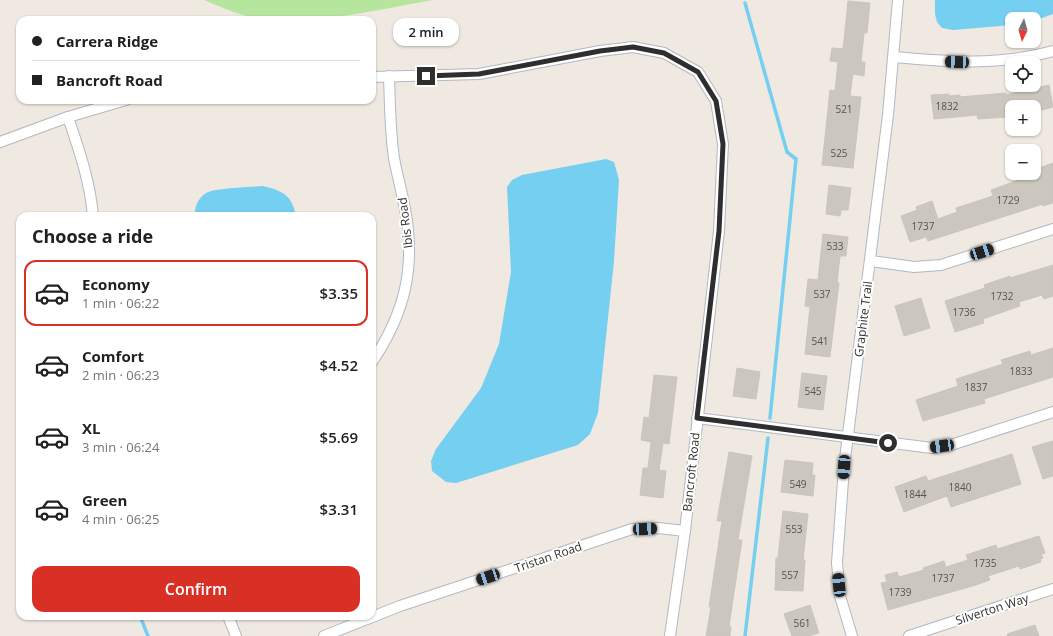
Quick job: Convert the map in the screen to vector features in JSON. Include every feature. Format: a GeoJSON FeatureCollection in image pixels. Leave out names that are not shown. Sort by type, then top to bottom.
{"type":"FeatureCollection","features":[{"type":"Feature","properties":{"kind":"street","name":"Graphite Trail"},"geometry":{"type":"LineString","coordinates":[[852,636],[840,596],[836,563],[848,439],[871,261],[894,57],[898,0]]}},
{"type":"Feature","properties":{"kind":"street","name":"Bancroft Road"},"geometry":{"type":"LineString","coordinates":[[376,76],[479,74],[600,51],[633,47],[664,53],[698,72],[716,101],[723,144],[719,231],[685,531],[670,636]]}},
{"type":"Feature","properties":{"kind":"street"},"geometry":{"type":"LineString","coordinates":[[894,57],[942,61],[1000,62],[1028,58],[1053,51]]}},
{"type":"Feature","properties":{"kind":"street","name":"Ibis Road"},"geometry":{"type":"LineString","coordinates":[[376,355],[395,323],[406,289],[408,263],[405,210],[394,160],[391,134],[389,76]]}},
{"type":"Feature","properties":{"kind":"street"},"geometry":{"type":"LineString","coordinates":[[0,142],[68,116],[112,104]]}},
{"type":"Feature","properties":{"kind":"street"},"geometry":{"type":"LineString","coordinates":[[68,116],[91,192],[93,212]]}},
{"type":"Feature","properties":{"kind":"street"},"geometry":{"type":"LineString","coordinates":[[871,261],[914,267],[941,265],[1053,229]]}},
{"type":"Feature","properties":{"kind":"street"},"geometry":{"type":"LineString","coordinates":[[697,418],[848,439],[932,448],[951,445],[1053,412]]}},
{"type":"Feature","properties":{"kind":"street","name":"Tristan Road"},"geometry":{"type":"LineString","coordinates":[[376,615],[400,606],[632,530],[658,528],[685,531]]}},
{"type":"Feature","properties":{"kind":"street","name":"Silverton Way"},"geometry":{"type":"LineString","coordinates":[[909,636],[1053,589]]}},
{"type":"Feature","properties":{"kind":"street"},"geometry":{"type":"LineString","coordinates":[[230,620],[236,636]]}},
{"type":"Feature","properties":{"kind":"street","name":"Tristan Road"},"geometry":{"type":"LineString","coordinates":[[324,636],[365,620]]}},
{"type":"Feature","properties":{"kind":"green space"},"geometry":{"type":"Polygon","coordinates":[[[204,0],[432,0],[340,16],[247,16],[204,0]]]}},
{"type":"Feature","properties":{"kind":"water"},"geometry":{"type":"Polygon","coordinates":[[[935,0],[1053,0],[1053,14],[1041,18],[1041,12],[1005,12],[1005,26],[953,30],[942,28],[937,22],[935,14],[935,0]]]}},
{"type":"Feature","properties":{"kind":"water"},"geometry":{"type":"Polygon","coordinates":[[[606,159],[614,162],[619,180],[614,261],[598,413],[590,434],[578,445],[456,483],[446,482],[432,471],[431,461],[436,449],[481,388],[499,344],[511,272],[507,187],[512,180],[522,175],[606,159]]]}},
{"type":"Feature","properties":{"kind":"water"},"geometry":{"type":"Polygon","coordinates":[[[263,186],[276,190],[286,195],[292,203],[295,212],[195,212],[198,202],[202,196],[208,192],[263,186]]]}},
{"type":"Feature","properties":{"kind":"building"},"geometry":{"type":"Polygon","coordinates":[[[848,1],[870,3],[867,33],[864,33],[861,62],[865,62],[864,76],[853,74],[850,96],[861,97],[853,168],[822,165],[830,90],[835,91],[838,62],[830,61],[832,48],[843,49],[848,1]]]}},
{"type":"Feature","properties":{"kind":"building"},"geometry":{"type":"Polygon","coordinates":[[[1049,85],[1053,107],[1041,110],[1041,100],[1005,100],[1005,117],[978,119],[977,115],[934,119],[931,95],[949,94],[949,96],[960,95],[960,97],[1006,93],[1006,95],[1019,92],[1041,92],[1041,87],[1049,85]]]}},
{"type":"Feature","properties":{"kind":"building"},"geometry":{"type":"Polygon","coordinates":[[[1053,163],[1053,203],[1043,206],[1043,204],[928,241],[926,237],[910,242],[901,216],[917,210],[916,207],[932,201],[938,219],[957,212],[956,208],[993,196],[991,190],[1019,180],[1041,180],[1041,167],[1053,163]]]}},
{"type":"Feature","properties":{"kind":"building"},"geometry":{"type":"Polygon","coordinates":[[[829,185],[851,188],[848,210],[841,210],[840,216],[826,214],[829,185]]]}},
{"type":"Feature","properties":{"kind":"building"},"geometry":{"type":"Polygon","coordinates":[[[823,234],[848,237],[846,256],[840,256],[837,282],[839,283],[830,357],[805,354],[810,307],[805,306],[808,279],[818,280],[823,234]]]}},
{"type":"Feature","properties":{"kind":"building"},"geometry":{"type":"Polygon","coordinates":[[[1053,265],[1053,296],[1044,299],[1042,295],[1019,302],[1020,306],[983,319],[984,323],[955,332],[945,301],[985,288],[984,285],[1010,276],[1010,278],[1053,265]]]}},
{"type":"Feature","properties":{"kind":"building"},"geometry":{"type":"Polygon","coordinates":[[[921,298],[930,328],[904,336],[895,306],[921,298]]]}},
{"type":"Feature","properties":{"kind":"building"},"geometry":{"type":"Polygon","coordinates":[[[1053,348],[1053,377],[984,399],[985,403],[923,421],[916,400],[958,386],[956,379],[1003,364],[1001,360],[1030,351],[1031,355],[1053,348]]]}},
{"type":"Feature","properties":{"kind":"building"},"geometry":{"type":"Polygon","coordinates":[[[737,368],[760,372],[756,399],[733,396],[737,368]]]}},
{"type":"Feature","properties":{"kind":"building"},"geometry":{"type":"Polygon","coordinates":[[[802,373],[827,376],[823,410],[798,407],[802,373]]]}},
{"type":"Feature","properties":{"kind":"building"},"geometry":{"type":"Polygon","coordinates":[[[654,375],[677,377],[669,444],[663,443],[659,470],[666,471],[663,498],[640,495],[643,468],[648,468],[651,442],[641,440],[644,417],[649,418],[654,375]]]}},
{"type":"Feature","properties":{"kind":"building"},"geometry":{"type":"Polygon","coordinates":[[[1053,441],[1053,476],[1043,479],[1032,447],[1053,441]]]}},
{"type":"Feature","properties":{"kind":"building"},"geometry":{"type":"Polygon","coordinates":[[[729,452],[752,456],[738,540],[742,540],[729,626],[731,627],[730,636],[706,636],[722,521],[717,521],[729,452]]]}},
{"type":"Feature","properties":{"kind":"building"},"geometry":{"type":"Polygon","coordinates":[[[1012,454],[1021,484],[951,507],[947,496],[904,512],[895,487],[926,476],[928,481],[1012,454]]]}},
{"type":"Feature","properties":{"kind":"building"},"geometry":{"type":"Polygon","coordinates":[[[785,460],[813,463],[812,475],[815,475],[813,496],[781,492],[785,460]]]}},
{"type":"Feature","properties":{"kind":"building"},"geometry":{"type":"Polygon","coordinates":[[[783,511],[808,514],[803,560],[805,560],[803,591],[775,590],[776,558],[778,558],[783,511]]]}},
{"type":"Feature","properties":{"kind":"building"},"geometry":{"type":"Polygon","coordinates":[[[1039,536],[1045,553],[1041,554],[1043,558],[1040,559],[1041,562],[1020,569],[1019,566],[988,576],[990,580],[976,585],[888,610],[881,583],[887,582],[885,575],[897,572],[899,577],[924,570],[923,568],[944,561],[946,567],[968,560],[966,555],[996,545],[997,549],[1039,536]]]}},
{"type":"Feature","properties":{"kind":"building"},"geometry":{"type":"Polygon","coordinates":[[[810,605],[819,633],[809,636],[792,636],[784,614],[810,605]]]}},
{"type":"Feature","properties":{"kind":"building"},"geometry":{"type":"Polygon","coordinates":[[[1035,625],[1039,636],[1008,636],[1007,634],[1035,625]]]}},
{"type":"Feature","properties":{"kind":"waterway"},"geometry":{"type":"LineString","coordinates":[[745,3],[787,152],[796,159],[770,418]]}},
{"type":"Feature","properties":{"kind":"waterway"},"geometry":{"type":"LineString","coordinates":[[745,636],[768,438]]}},
{"type":"Feature","properties":{"kind":"waterway"},"geometry":{"type":"LineString","coordinates":[[142,620],[148,636]]}},
{"type":"Feature","properties":{"kind":"route"},"geometry":{"type":"LineString","coordinates":[[426,76],[479,74],[600,51],[633,47],[664,53],[698,72],[716,101],[723,144],[719,231],[697,418],[848,439],[888,443]]}}]}
